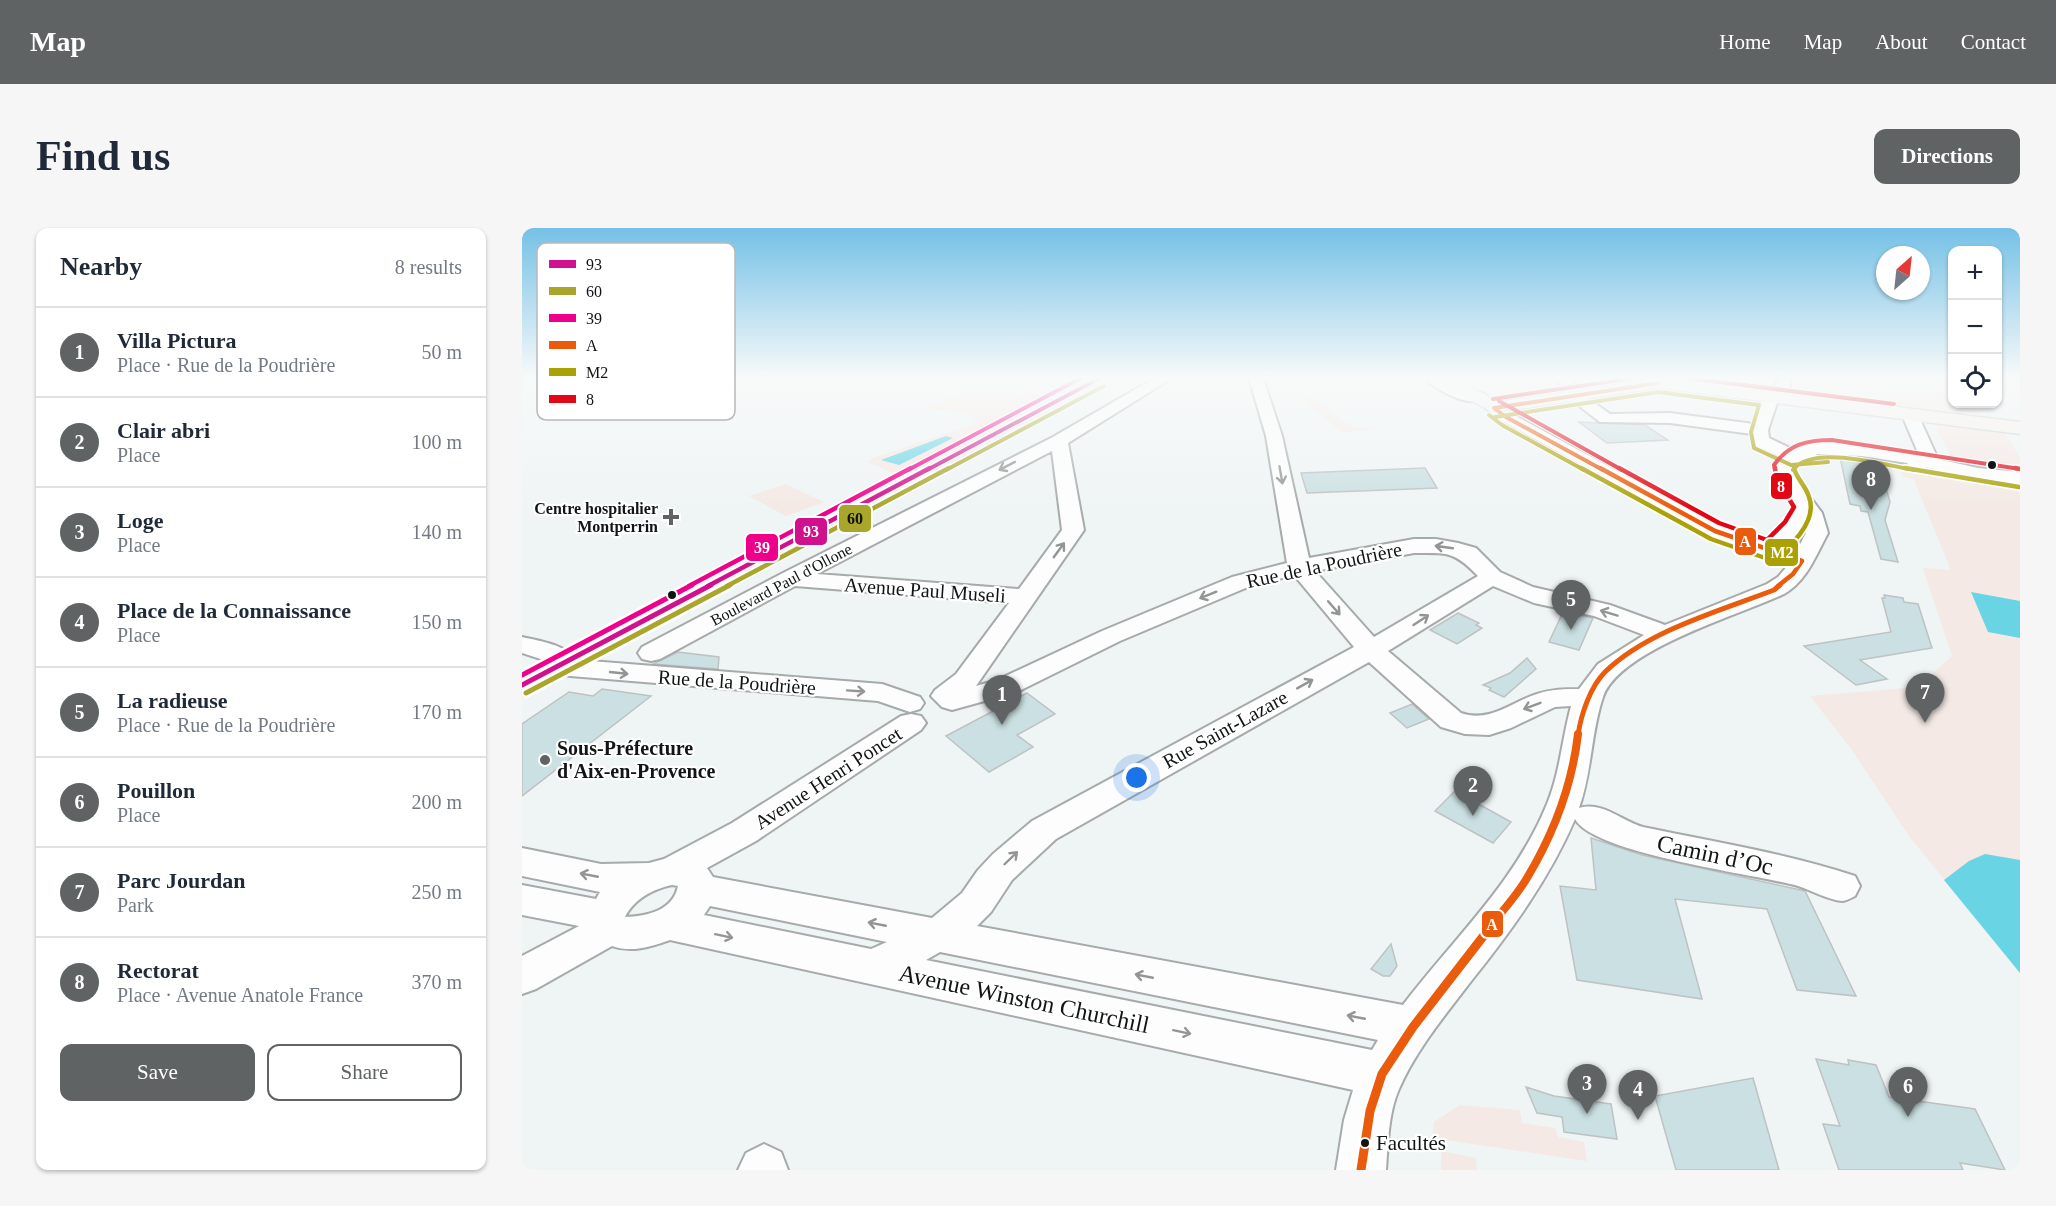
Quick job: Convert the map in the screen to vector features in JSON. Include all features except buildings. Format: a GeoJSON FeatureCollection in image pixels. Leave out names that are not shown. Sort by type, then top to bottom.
{"type":"FeatureCollection","features":[{"type":"Feature","properties":{"kind":"main road"},"geometry":{"type":"LineString","coordinates":[[522,685],[1017,422]]}},
{"type":"Feature","properties":{"kind":"main road"},"geometry":{"type":"LineString","coordinates":[[1969,422],[2020,428]]}},
{"type":"Feature","properties":{"kind":"street","name":"Boulevard Paul d'Ollone"},"geometry":{"type":"LineString","coordinates":[[651,653],[789,579],[1059,441],[1091,422]]}},
{"type":"Feature","properties":{"kind":"street"},"geometry":{"type":"LineString","coordinates":[[1270,422],[1299,567],[1370,648],[1451,720],[1477,728],[1488,727],[1549,700],[1590,698]]}},
{"type":"Feature","properties":{"kind":"street"},"geometry":{"type":"LineString","coordinates":[[1515,422],[1715,531],[1802,561]]}},
{"type":"Feature","properties":{"kind":"street"},"geometry":{"type":"LineString","coordinates":[[1700,422],[1760,430]]}},
{"type":"Feature","properties":{"kind":"street"},"geometry":{"type":"LineString","coordinates":[[1764,422],[1760,430],[1760,441],[1793,456]]}},
{"type":"Feature","properties":{"kind":"street"},"geometry":{"type":"LineString","coordinates":[[1912,422],[1922,463]]}},
{"type":"Feature","properties":{"kind":"street"},"geometry":{"type":"LineString","coordinates":[[911,713],[926,724],[942,719],[952,710],[949,699],[966,680],[1073,530],[1059,441]]}},
{"type":"Feature","properties":{"kind":"street"},"geometry":{"type":"LineString","coordinates":[[1360,1170],[1370,1111],[1382,1074],[1413,1027],[1527,879],[1563,807],[1574,768],[1580,722],[1604,673],[1664,633],[1774,590],[1785,583],[1802,561],[1817,533],[1812,513],[1803,503],[1783,468],[1793,456],[1807,450],[1830,448],[1896,456],[1980,474],[2020,478]]}},
{"type":"Feature","properties":{"kind":"street"},"geometry":{"type":"LineString","coordinates":[[1769,550],[1781,540],[1802,515],[1803,503]]}},
{"type":"Feature","properties":{"kind":"street","name":"Rue de la Poudrière"},"geometry":{"type":"LineString","coordinates":[[949,699],[1007,686],[1111,636],[1240,582],[1299,567],[1393,549],[1436,546],[1468,553],[1492,577],[1543,598],[1601,610],[1664,633]]}},
{"type":"Feature","properties":{"kind":"street"},"geometry":{"type":"LineString","coordinates":[[1739,603],[1754,586],[1777,571],[1777,561],[1769,550]]}},
{"type":"Feature","properties":{"kind":"street","name":"Rue Saint-Lazare"},"geometry":{"type":"LineString","coordinates":[[873,968],[934,936],[957,920],[976,904],[991,880],[1012,856],[1044,831],[1413,626],[1492,577]]}},
{"type":"Feature","properties":{"kind":"street","name":"Avenue Paul Museli"},"geometry":{"type":"LineString","coordinates":[[789,579],[1025,597]]}},
{"type":"Feature","properties":{"kind":"street","name":"Rue de la Poudrière"},"geometry":{"type":"LineString","coordinates":[[522,645],[546,650],[559,656],[570,668],[882,693],[911,713]]}},
{"type":"Feature","properties":{"kind":"street","name":"Avenue Henri Poncet"},"geometry":{"type":"LineString","coordinates":[[678,879],[911,713]]}},
{"type":"Feature","properties":{"kind":"street","name":"Camin d’Oc"},"geometry":{"type":"LineString","coordinates":[[1590,817],[1622,833],[1641,839],[1799,872],[1842,886]]}},
{"type":"Feature","properties":{"kind":"street","name":"Avenue Winston Churchill"},"geometry":{"type":"LineString","coordinates":[[522,862],[601,878],[678,879],[934,936],[1413,1027]]}},
{"type":"Feature","properties":{"kind":"street"},"geometry":{"type":"LineString","coordinates":[[522,900],[608,922],[616,933],[637,935],[667,924],[693,902],[678,879],[621,893],[611,905],[608,922],[522,976]]}},
{"type":"Feature","properties":{"kind":"street"},"geometry":{"type":"LineString","coordinates":[[976,904],[980,922],[991,947]]}},
{"type":"Feature","properties":{"kind":"street","name":"Avenue Winston Churchill"},"geometry":{"type":"LineString","coordinates":[[667,924],[1382,1074]]}},
{"type":"Feature","properties":{"kind":"shaded area"},"geometry":{"type":"Polygon","coordinates":[[[975,422],[1001,422],[899,475],[867,462],[873,458],[972,425],[975,422]]]}},
{"type":"Feature","properties":{"kind":"shaded area"},"geometry":{"type":"Polygon","coordinates":[[[1329,422],[1345,422],[1352,427],[1376,428],[1343,433],[1329,422]]]}},
{"type":"Feature","properties":{"kind":"shaded area"},"geometry":{"type":"Polygon","coordinates":[[[1935,425],[2004,433],[2020,457],[2020,471],[1954,461],[1935,425]]]}},
{"type":"Feature","properties":{"kind":"shaded area"},"geometry":{"type":"Polygon","coordinates":[[[1901,471],[1949,479],[1962,479],[1962,477],[2012,483],[2020,495],[2020,973],[1909,836],[1852,750],[1810,696],[1918,687],[1952,656],[1923,568],[1951,570],[1914,480],[1903,476],[1901,471]]]}},
{"type":"Feature","properties":{"kind":"shaded area"},"geometry":{"type":"Polygon","coordinates":[[[786,484],[824,502],[786,516],[749,496],[786,484]]]}},
{"type":"Feature","properties":{"kind":"shaded area"},"geometry":{"type":"Polygon","coordinates":[[[1460,1105],[1520,1110],[1522,1123],[1555,1128],[1558,1137],[1584,1142],[1587,1161],[1433,1138],[1434,1122],[1460,1105]]]}},
{"type":"Feature","properties":{"kind":"shaded area"},"geometry":{"type":"Polygon","coordinates":[[[1441,1151],[1476,1158],[1477,1170],[1441,1170],[1441,1151]]]}},
{"type":"Feature","properties":{"kind":"water"},"geometry":{"type":"Polygon","coordinates":[[[946,436],[953,438],[899,465],[881,460],[946,436]]]}},
{"type":"Feature","properties":{"kind":"water"},"geometry":{"type":"Polygon","coordinates":[[[1971,592],[2020,601],[2020,638],[1988,632],[1971,592]]]}},
{"type":"Feature","properties":{"kind":"water"},"geometry":{"type":"Polygon","coordinates":[[[1985,854],[2020,860],[2020,973],[1944,880],[1969,861],[1985,854]]]}},
{"type":"Feature","properties":{"kind":"transit line","name":"39"},"geometry":{"type":"LineString","coordinates":[[522,675],[998,422]]}},
{"type":"Feature","properties":{"kind":"transit line","name":"93"},"geometry":{"type":"LineString","coordinates":[[522,685],[1017,422]]}},
{"type":"Feature","properties":{"kind":"transit line","name":"60"},"geometry":{"type":"LineString","coordinates":[[526,693],[1036,422]]}},
{"type":"Feature","properties":{"kind":"transit line","name":"M2"},"geometry":{"type":"LineString","coordinates":[[1498,422],[1711,539],[1768,559],[1775,557],[1790,545],[1808,518],[1811,510],[1810,498],[1793,469],[1811,458],[1849,459],[2019,487]]}},
{"type":"Feature","properties":{"kind":"transit line","name":"A"},"geometry":{"type":"LineString","coordinates":[[1361,1170],[1370,1111],[1382,1074],[1413,1027],[1527,879],[1563,807],[1574,768],[1580,722],[1593,690],[1604,673],[1650,640],[1669,630],[1774,590],[1793,574],[1802,561],[1715,531],[1515,422]]}},
{"type":"Feature","properties":{"kind":"transit line","name":"8"},"geometry":{"type":"LineString","coordinates":[[1535,422],[1719,523],[1767,540],[1785,522],[1794,507],[1776,477],[1774,465],[1782,454],[1792,447],[1810,440],[1832,440],[2020,469]]}},
{"type":"Feature","properties":{"kind":"transit line","name":"M2"},"geometry":{"type":"LineString","coordinates":[[1753,422],[1751,438],[1754,448],[1791,465],[1828,462]]}},
{"type":"Feature","properties":{"kind":"place","name":"Rectorat"},"geometry":{"type":"Point","coordinates":[1871,510]}},
{"type":"Feature","properties":{"kind":"place","name":"Centre hospitalier Montperrin"},"geometry":{"type":"Point","coordinates":[671,517]}},
{"type":"Feature","properties":{"kind":"place","name":"La radieuse"},"geometry":{"type":"Point","coordinates":[1571,630]}},
{"type":"Feature","properties":{"kind":"place","name":"Parc Jourdan"},"geometry":{"type":"Point","coordinates":[1925,723]}},
{"type":"Feature","properties":{"kind":"place","name":"Villa Pictura"},"geometry":{"type":"Point","coordinates":[1002,725]}},
{"type":"Feature","properties":{"kind":"place","name":"Sous-Préfecture d'Aix-en-Provence"},"geometry":{"type":"Point","coordinates":[545,760]}},
{"type":"Feature","properties":{"kind":"place","name":"Clair abri"},"geometry":{"type":"Point","coordinates":[1473,816]}},
{"type":"Feature","properties":{"kind":"place","name":"Loge"},"geometry":{"type":"Point","coordinates":[1587,1114]}},
{"type":"Feature","properties":{"kind":"place","name":"Pouillon"},"geometry":{"type":"Point","coordinates":[1908,1117]}},
{"type":"Feature","properties":{"kind":"place","name":"Place de la Connaissance"},"geometry":{"type":"Point","coordinates":[1638,1120]}},
{"type":"Feature","properties":{"kind":"place","name":"Facultés"},"geometry":{"type":"Point","coordinates":[1365,1143]}}]}
